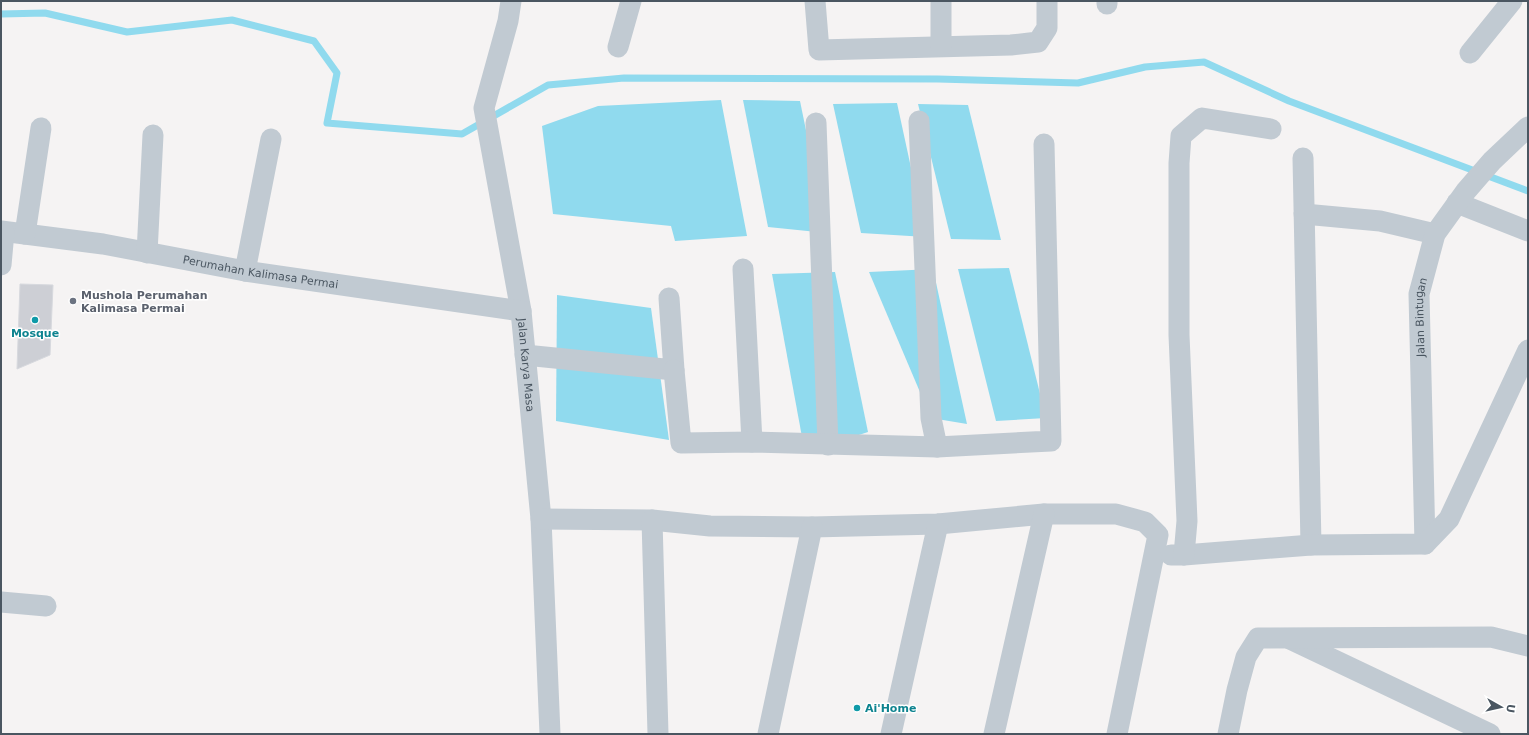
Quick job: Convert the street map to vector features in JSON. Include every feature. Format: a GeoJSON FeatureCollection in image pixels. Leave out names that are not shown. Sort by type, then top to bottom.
{"type":"FeatureCollection","features":[{"type":"Feature","properties":{"kind":"street","name":"Jalan Karya Masa"},"geometry":{"type":"LineString","coordinates":[[512,1],[484,108],[521,311],[541,519],[550,734]]}},
{"type":"Feature","properties":{"kind":"street"},"geometry":{"type":"LineString","coordinates":[[618,47],[631,1]]}},
{"type":"Feature","properties":{"kind":"street"},"geometry":{"type":"LineString","coordinates":[[815,1],[819,50],[1011,45],[1038,42],[1047,28],[1047,1]]}},
{"type":"Feature","properties":{"kind":"street"},"geometry":{"type":"LineString","coordinates":[[941,1],[941,46]]}},
{"type":"Feature","properties":{"kind":"street"},"geometry":{"type":"LineString","coordinates":[[1470,53],[1512,1]]}},
{"type":"Feature","properties":{"kind":"street"},"geometry":{"type":"LineString","coordinates":[[1184,555],[1187,521],[1179,336],[1179,163],[1181,136],[1202,118],[1271,129]]}},
{"type":"Feature","properties":{"kind":"street"},"geometry":{"type":"LineString","coordinates":[[919,121],[931,418],[937,447]]}},
{"type":"Feature","properties":{"kind":"street"},"geometry":{"type":"LineString","coordinates":[[816,123],[828,445]]}},
{"type":"Feature","properties":{"kind":"street","name":"Jalan Bintugan"},"geometry":{"type":"LineString","coordinates":[[1425,544],[1419,294],[1435,234],[1461,197],[1492,161],[1528,127]]}},
{"type":"Feature","properties":{"kind":"street"},"geometry":{"type":"LineString","coordinates":[[25,234],[41,128]]}},
{"type":"Feature","properties":{"kind":"street"},"geometry":{"type":"LineString","coordinates":[[147,254],[154,135]]}},
{"type":"Feature","properties":{"kind":"street"},"geometry":{"type":"LineString","coordinates":[[245,271],[271,139]]}},
{"type":"Feature","properties":{"kind":"street"},"geometry":{"type":"LineString","coordinates":[[668,298],[682,442],[752,442],[937,447],[1051,441],[1044,144]]}},
{"type":"Feature","properties":{"kind":"street"},"geometry":{"type":"LineString","coordinates":[[1303,158],[1311,545]]}},
{"type":"Feature","properties":{"kind":"street"},"geometry":{"type":"LineString","coordinates":[[1461,197],[1528,231]]}},
{"type":"Feature","properties":{"kind":"street"},"geometry":{"type":"LineString","coordinates":[[1304,214],[1380,221],[1435,234]]}},
{"type":"Feature","properties":{"kind":"street"},"geometry":{"type":"LineString","coordinates":[[1,265],[2,232]]}},
{"type":"Feature","properties":{"kind":"street","name":"Perumahan Kalimasa Permai"},"geometry":{"type":"LineString","coordinates":[[2,232],[103,244],[147,254],[245,271],[521,311]]}},
{"type":"Feature","properties":{"kind":"street"},"geometry":{"type":"LineString","coordinates":[[743,269],[752,442]]}},
{"type":"Feature","properties":{"kind":"street"},"geometry":{"type":"LineString","coordinates":[[1154,554],[1184,555],[1311,545],[1425,544],[1449,519],[1528,350]]}},
{"type":"Feature","properties":{"kind":"street"},"geometry":{"type":"LineString","coordinates":[[525,355],[674,370]]}},
{"type":"Feature","properties":{"kind":"street"},"geometry":{"type":"LineString","coordinates":[[541,519],[652,520],[710,526],[812,527],[938,524],[1044,514],[1116,514],[1145,522],[1158,535],[1117,734]]}},
{"type":"Feature","properties":{"kind":"street"},"geometry":{"type":"LineString","coordinates":[[994,734],[1044,514]]}},
{"type":"Feature","properties":{"kind":"street"},"geometry":{"type":"LineString","coordinates":[[652,520],[658,734]]}},
{"type":"Feature","properties":{"kind":"street"},"geometry":{"type":"LineString","coordinates":[[891,734],[938,524]]}},
{"type":"Feature","properties":{"kind":"street"},"geometry":{"type":"LineString","coordinates":[[768,734],[812,527]]}},
{"type":"Feature","properties":{"kind":"street"},"geometry":{"type":"LineString","coordinates":[[1,602],[46,606]]}},
{"type":"Feature","properties":{"kind":"street"},"geometry":{"type":"LineString","coordinates":[[1230,733],[1237,690],[1246,657],[1258,638],[1491,636],[1528,646]]}},
{"type":"Feature","properties":{"kind":"street"},"geometry":{"type":"LineString","coordinates":[[1285,637],[1490,734]]}},
{"type":"Feature","properties":{"kind":"water"},"geometry":{"type":"Polygon","coordinates":[[[721,100],[747,236],[675,241],[671,226],[553,214],[542,126],[598,106],[721,100]]]}},
{"type":"Feature","properties":{"kind":"water"},"geometry":{"type":"Polygon","coordinates":[[[743,100],[800,101],[827,233],[768,227],[743,100]]]}},
{"type":"Feature","properties":{"kind":"water"},"geometry":{"type":"Polygon","coordinates":[[[897,103],[926,237],[861,233],[833,104],[897,103]]]}},
{"type":"Feature","properties":{"kind":"water"},"geometry":{"type":"Polygon","coordinates":[[[918,104],[968,105],[1001,240],[951,239],[918,104]]]}},
{"type":"Feature","properties":{"kind":"water"},"geometry":{"type":"Polygon","coordinates":[[[1009,268],[1046,418],[996,421],[958,269],[1009,268]]]}},
{"type":"Feature","properties":{"kind":"water"},"geometry":{"type":"Polygon","coordinates":[[[933,269],[967,424],[931,418],[869,272],[933,269]]]}},
{"type":"Feature","properties":{"kind":"water"},"geometry":{"type":"Polygon","coordinates":[[[835,272],[868,432],[828,445],[802,437],[772,274],[835,272]]]}},
{"type":"Feature","properties":{"kind":"water"},"geometry":{"type":"Polygon","coordinates":[[[557,295],[651,308],[669,440],[556,421],[557,295]]]}},
{"type":"Feature","properties":{"kind":"building","name":"Mosque"},"geometry":{"type":"Polygon","coordinates":[[[20,284],[53,285],[50,355],[17,369],[20,284]]]}},
{"type":"Feature","properties":{"kind":"waterway"},"geometry":{"type":"LineString","coordinates":[[1,14],[45,13],[127,32],[232,20],[314,41],[337,73],[327,123],[462,134],[548,85],[624,78],[938,79],[1078,83],[1145,67],[1204,62],[1289,101],[1528,191]]}},
{"type":"Feature","properties":{"kind":"place","name":"Mushola Perumahan Kalimasa Permai"},"geometry":{"type":"Point","coordinates":[73,301]}},
{"type":"Feature","properties":{"kind":"place","name":"Mosque"},"geometry":{"type":"Point","coordinates":[35,320]}},
{"type":"Feature","properties":{"kind":"place","name":"Ai'Home"},"geometry":{"type":"Point","coordinates":[857,708]}}]}
